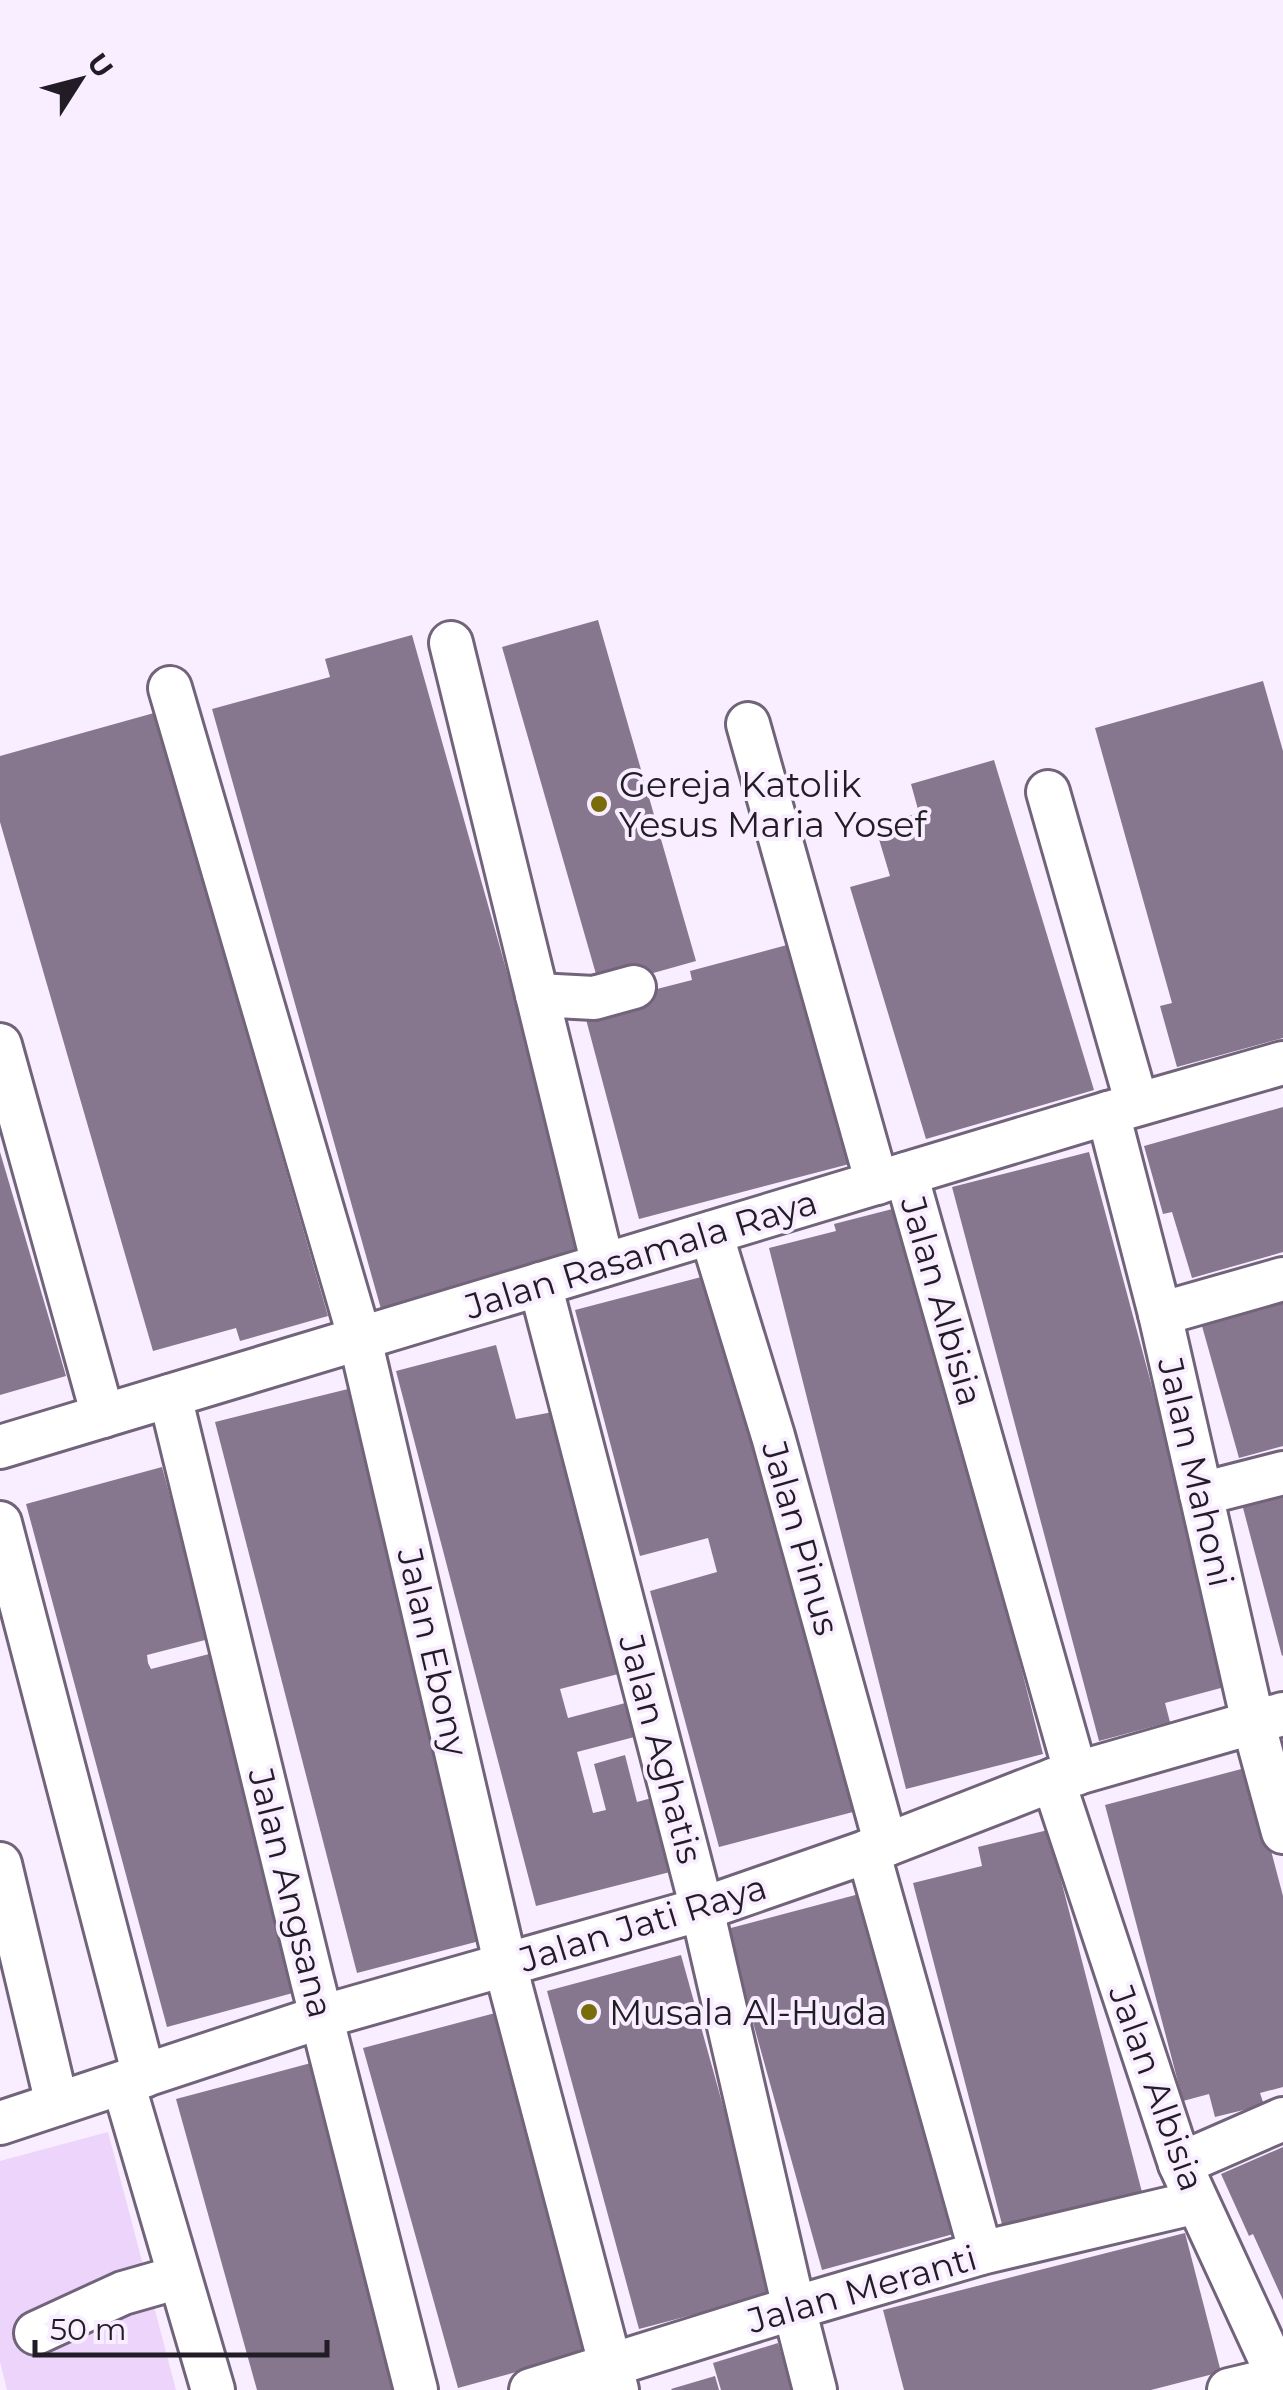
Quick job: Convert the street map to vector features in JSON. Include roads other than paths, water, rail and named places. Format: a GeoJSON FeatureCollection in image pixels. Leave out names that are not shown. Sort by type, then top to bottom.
{"type":"FeatureCollection","features":[{"type":"Feature","properties":{"kind":"street"},"geometry":{"type":"LineString","coordinates":[[451,643],[603,1265]]}},
{"type":"Feature","properties":{"kind":"street","name":"Jalan Ebony"},"geometry":{"type":"LineString","coordinates":[[170,688],[360,1338],[506,1966],[614,2378]]}},
{"type":"Feature","properties":{"kind":"street","name":"Jalan Albisia"},"geometry":{"type":"LineString","coordinates":[[748,724],[891,1178],[1064,1777],[1189,2183],[1272,2332],[1281,2382]]}},
{"type":"Feature","properties":{"kind":"street","name":"Jalan Mahoni"},"geometry":{"type":"LineString","coordinates":[[1048,792],[1123,1109],[1160,1314],[1201,1494],[1268,1718],[1283,1832]]}},
{"type":"Feature","properties":{"kind":"street"},"geometry":{"type":"LineString","coordinates":[[537,995],[594,998],[634,988]]}},
{"type":"Feature","properties":{"kind":"street"},"geometry":{"type":"LineString","coordinates":[[0,1045],[103,1416]]}},
{"type":"Feature","properties":{"kind":"street","name":"Jalan Rasamala Raya"},"geometry":{"type":"LineString","coordinates":[[0,1446],[1283,1064]]}},
{"type":"Feature","properties":{"kind":"street","name":"Jalan Pinus"},"geometry":{"type":"LineString","coordinates":[[711,1233],[773,1436],[981,2253]]}},
{"type":"Feature","properties":{"kind":"street"},"geometry":{"type":"LineString","coordinates":[[1160,1314],[1283,1279]]}},
{"type":"Feature","properties":{"kind":"street","name":"Jalan Aghatis"},"geometry":{"type":"LineString","coordinates":[[540,1284],[702,1908],[815,2390]]}},
{"type":"Feature","properties":{"kind":"street","name":"Jalan Angsana"},"geometry":{"type":"LineString","coordinates":[[170,1396],[416,2390]]}},
{"type":"Feature","properties":{"kind":"street"},"geometry":{"type":"LineString","coordinates":[[1201,1494],[1283,1473]]}},
{"type":"Feature","properties":{"kind":"street"},"geometry":{"type":"LineString","coordinates":[[0,1523],[179,2276],[212,2390]]}},
{"type":"Feature","properties":{"kind":"street","name":"Jalan Jati Raya"},"geometry":{"type":"LineString","coordinates":[[0,2123],[321,2017],[702,1908],[877,1848],[1064,1777],[1268,1718]]}},
{"type":"Feature","properties":{"kind":"street"},"geometry":{"type":"LineString","coordinates":[[0,1864],[57,2104]]}},
{"type":"Feature","properties":{"kind":"street","name":"Jalan Meranti"},"geometry":{"type":"LineString","coordinates":[[531,2390],[614,2378],[794,2308],[981,2253],[1189,2183],[1283,2118]]}},
{"type":"Feature","properties":{"kind":"street"},"geometry":{"type":"LineString","coordinates":[[36,2333],[123,2292],[179,2276]]}},
{"type":"Feature","properties":{"kind":"street"},"geometry":{"type":"LineString","coordinates":[[1229,2390],[1281,2382]]}},
{"type":"Feature","properties":{"kind":"place","name":"Gereja Katolik Yesus Maria Yosef"},"geometry":{"type":"Point","coordinates":[599,804]}},
{"type":"Feature","properties":{"kind":"place","name":"Musala Al-Huda"},"geometry":{"type":"Point","coordinates":[589,2012]}}]}
